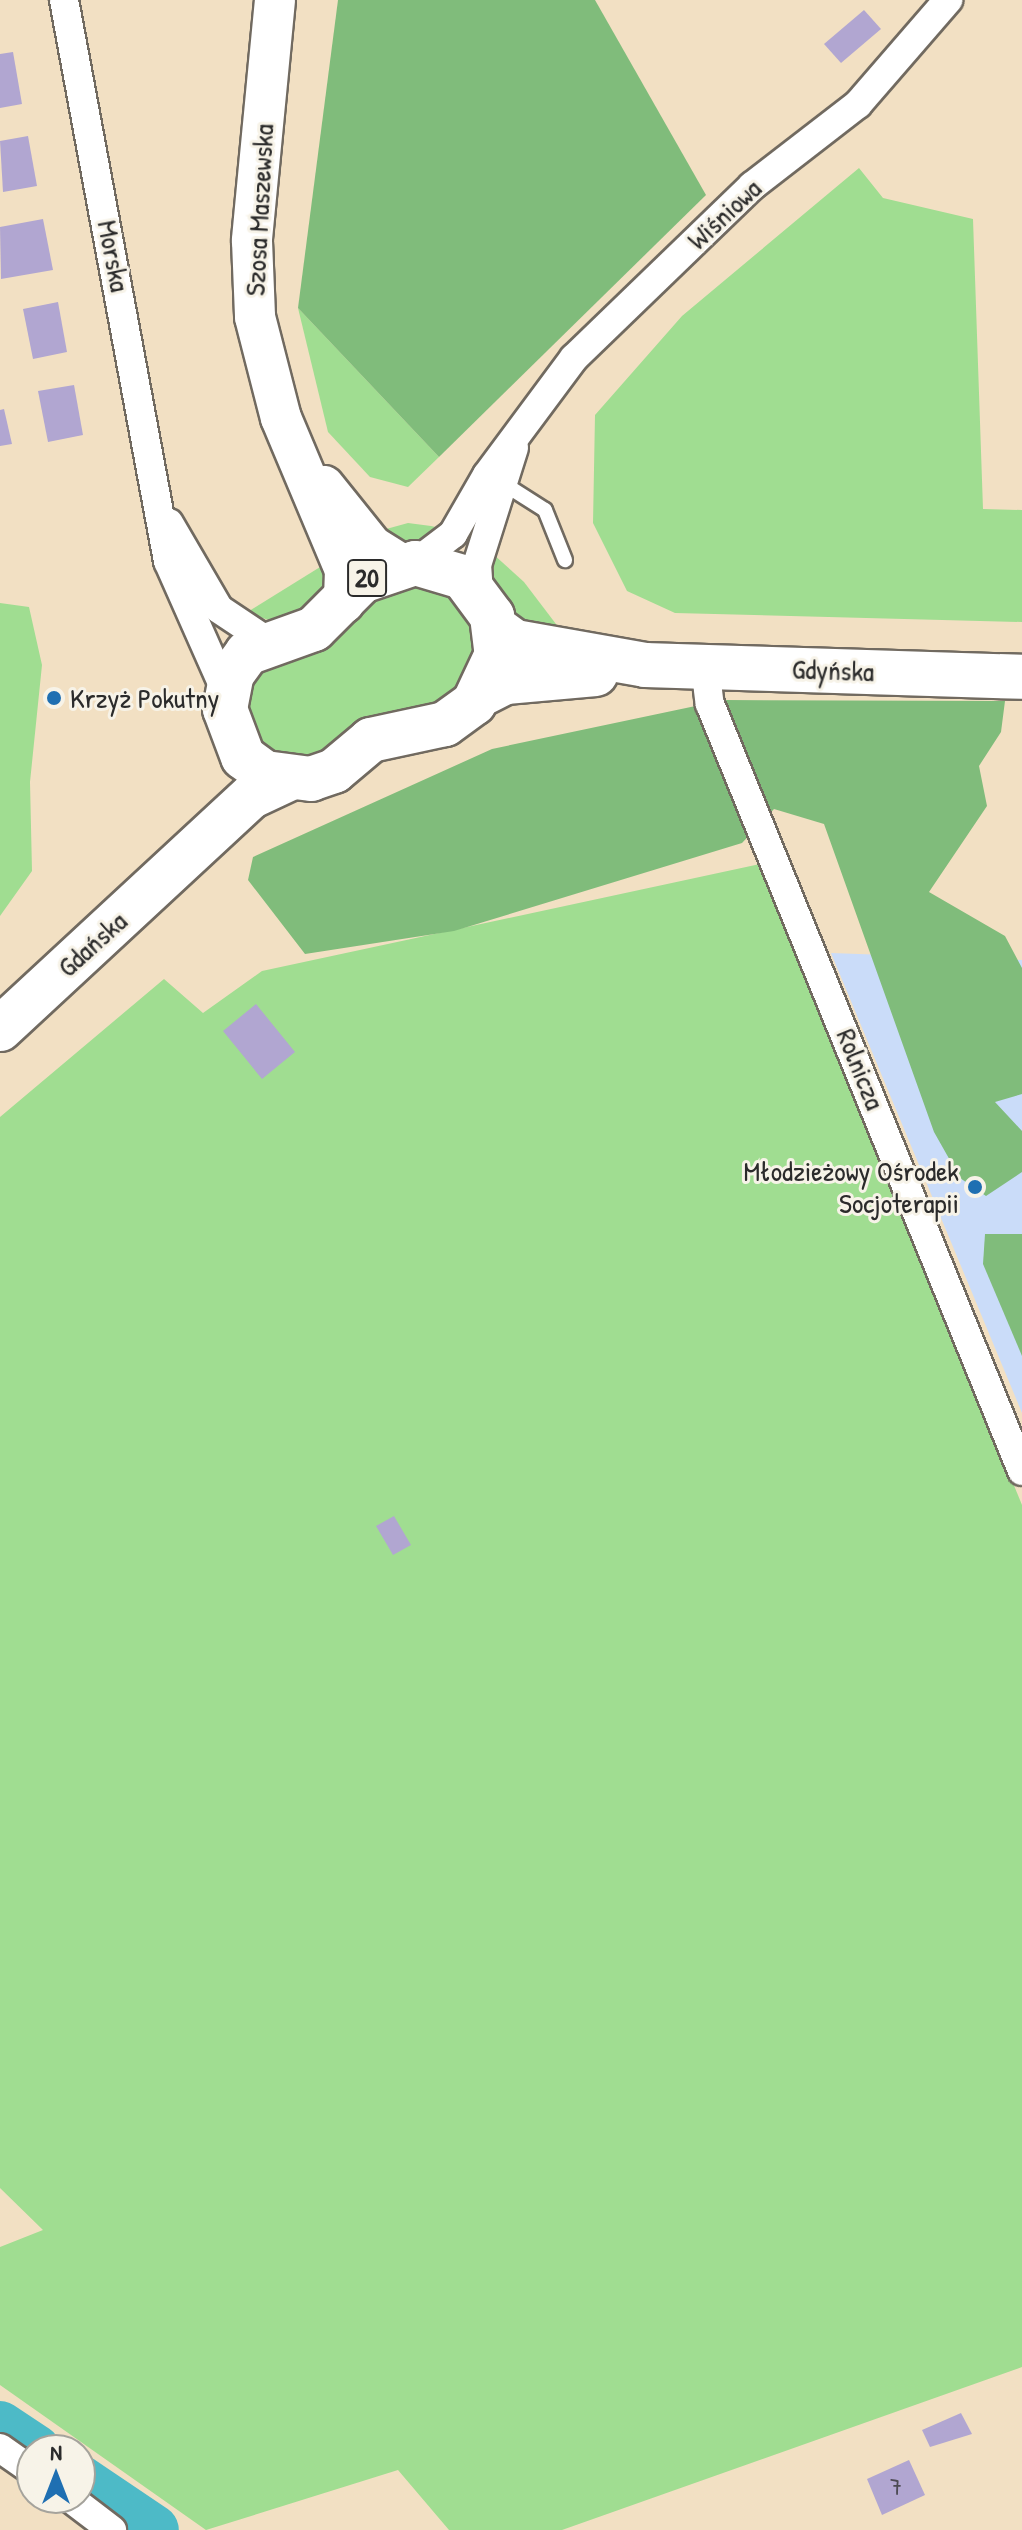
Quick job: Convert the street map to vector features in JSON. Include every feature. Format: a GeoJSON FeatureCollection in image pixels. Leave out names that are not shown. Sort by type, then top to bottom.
{"type":"FeatureCollection","features":[{"type":"Feature","properties":{"kind":"main road","name":"Szosa Maszewska"},"geometry":{"type":"LineString","coordinates":[[275,0],[252,277],[264,365],[345,570],[344,603]]}},
{"type":"Feature","properties":{"kind":"main road","name":"Szosa Maszewska"},"geometry":{"type":"LineString","coordinates":[[300,462],[372,546],[408,564]]}},
{"type":"Feature","properties":{"kind":"main road","name":"20"},"geometry":{"type":"LineString","coordinates":[[228,716],[238,663],[267,641],[314,629],[344,603],[362,581],[408,564],[450,570],[488,611]]}},
{"type":"Feature","properties":{"kind":"main road","name":"Gdyńska"},"geometry":{"type":"LineString","coordinates":[[488,611],[515,642],[645,665]]}},
{"type":"Feature","properties":{"kind":"main road"},"geometry":{"type":"LineString","coordinates":[[482,694],[495,666],[488,611]]}},
{"type":"Feature","properties":{"kind":"main road","name":"Gdyńska"},"geometry":{"type":"LineString","coordinates":[[482,694],[506,682],[645,665],[1022,677]]}},
{"type":"Feature","properties":{"kind":"main road","name":"20"},"geometry":{"type":"LineString","coordinates":[[288,779],[321,776],[390,733],[445,724],[482,694]]}},
{"type":"Feature","properties":{"kind":"main road"},"geometry":{"type":"LineString","coordinates":[[228,716],[253,765],[288,779]]}},
{"type":"Feature","properties":{"kind":"main road","name":"Gdańska"},"geometry":{"type":"LineString","coordinates":[[182,857],[220,785],[228,716]]}},
{"type":"Feature","properties":{"kind":"main road","name":"Gdańska"},"geometry":{"type":"LineString","coordinates":[[0,1029],[182,857],[264,787],[288,779]]}},
{"type":"Feature","properties":{"kind":"street","name":"Morska"},"geometry":{"type":"LineString","coordinates":[[64,0],[162,512],[168,561],[228,716]]}},
{"type":"Feature","properties":{"kind":"street","name":"Wiśniowa"},"geometry":{"type":"LineString","coordinates":[[408,564],[448,540],[496,480],[515,443],[574,358],[752,186],[858,104],[948,0]]}},
{"type":"Feature","properties":{"kind":"street","name":"Wiśniowa"},"geometry":{"type":"LineString","coordinates":[[488,611],[477,565],[496,480]]}},
{"type":"Feature","properties":{"kind":"street","name":"Morska"},"geometry":{"type":"LineString","coordinates":[[162,512],[219,609],[267,641]]}},
{"type":"Feature","properties":{"kind":"street","name":"Rolnicza"},"geometry":{"type":"LineString","coordinates":[[705,666],[710,704],[1022,1471]]}},
{"type":"Feature","properties":{"kind":"street"},"geometry":{"type":"LineString","coordinates":[[91,2514],[112,2530]]}},
{"type":"Feature","properties":{"kind":"lane"},"geometry":{"type":"LineString","coordinates":[[496,480],[545,510],[565,560]]}},
{"type":"Feature","properties":{"kind":"shaded area","name":"Młodzieżowy Ośrodek Socjoterapii"},"geometry":{"type":"Polygon","coordinates":[[[831,953],[1022,960],[1022,1413],[831,953]]]}},
{"type":"Feature","properties":{"kind":"green space"},"geometry":{"type":"Polygon","coordinates":[[[338,0],[595,0],[706,195],[439,457],[298,308],[338,0]]]}},
{"type":"Feature","properties":{"kind":"green space"},"geometry":{"type":"Polygon","coordinates":[[[859,168],[883,198],[973,219],[983,509],[1022,510],[1022,622],[675,613],[627,591],[593,523],[595,415],[682,316],[859,168]]]}},
{"type":"Feature","properties":{"kind":"green space"},"geometry":{"type":"Polygon","coordinates":[[[298,308],[439,457],[408,487],[370,477],[328,432],[298,308]]]}},
{"type":"Feature","properties":{"kind":"green space"},"geometry":{"type":"Polygon","coordinates":[[[408,523],[440,528],[429,542],[406,543],[379,531],[408,523]]]}},
{"type":"Feature","properties":{"kind":"green space"},"geometry":{"type":"Polygon","coordinates":[[[493,554],[524,582],[559,628],[526,635],[494,582],[493,554]]]}},
{"type":"Feature","properties":{"kind":"green space"},"geometry":{"type":"Polygon","coordinates":[[[333,559],[324,601],[279,623],[246,613],[333,559]]]}},
{"type":"Feature","properties":{"kind":"green space"},"geometry":{"type":"Polygon","coordinates":[[[408,583],[444,590],[473,619],[475,666],[445,702],[373,718],[309,759],[278,756],[259,744],[244,716],[254,673],[336,636],[379,594],[408,583]]]}},
{"type":"Feature","properties":{"kind":"green space"},"geometry":{"type":"Polygon","coordinates":[[[0,603],[29,607],[42,665],[30,782],[32,871],[0,916],[0,603]]]}},
{"type":"Feature","properties":{"kind":"green space"},"geometry":{"type":"Polygon","coordinates":[[[724,700],[1005,701],[1001,732],[979,766],[987,806],[929,892],[1005,936],[1022,968],[1022,1094],[995,1102],[1022,1131],[1022,1172],[986,1196],[960,1178],[934,1132],[824,824],[774,809],[742,843],[454,931],[305,954],[248,880],[253,857],[492,749],[724,700]]]}},
{"type":"Feature","properties":{"kind":"green space"},"geometry":{"type":"Polygon","coordinates":[[[760,864],[1022,1505],[1022,2367],[562,2530],[449,2530],[398,2470],[206,2530],[96,2453],[96,2434],[70,2434],[0,2385],[0,2247],[43,2230],[0,2188],[0,1117],[164,979],[203,1013],[262,971],[760,864]]]}},
{"type":"Feature","properties":{"kind":"green space"},"geometry":{"type":"Polygon","coordinates":[[[985,1234],[1022,1234],[1022,1356],[983,1264],[985,1234]]]}},
{"type":"Feature","properties":{"kind":"building"},"geometry":{"type":"Polygon","coordinates":[[[864,10],[881,29],[841,63],[824,44],[864,10]]]}},
{"type":"Feature","properties":{"kind":"building"},"geometry":{"type":"Polygon","coordinates":[[[13,52],[22,104],[0,108],[0,54],[13,52]]]}},
{"type":"Feature","properties":{"kind":"building"},"geometry":{"type":"Polygon","coordinates":[[[28,136],[37,186],[3,192],[0,141],[28,136]]]}},
{"type":"Feature","properties":{"kind":"building"},"geometry":{"type":"Polygon","coordinates":[[[43,219],[53,270],[1,279],[0,227],[43,219]]]}},
{"type":"Feature","properties":{"kind":"building"},"geometry":{"type":"Polygon","coordinates":[[[58,302],[67,352],[33,359],[23,309],[58,302]]]}},
{"type":"Feature","properties":{"kind":"building"},"geometry":{"type":"Polygon","coordinates":[[[74,385],[83,435],[48,442],[38,391],[74,385]]]}},
{"type":"Feature","properties":{"kind":"building"},"geometry":{"type":"Polygon","coordinates":[[[4,409],[12,444],[0,446],[0,410],[4,409]]]}},
{"type":"Feature","properties":{"kind":"building"},"geometry":{"type":"Polygon","coordinates":[[[256,1004],[295,1052],[262,1079],[223,1031],[256,1004]]]}},
{"type":"Feature","properties":{"kind":"building"},"geometry":{"type":"Polygon","coordinates":[[[394,1516],[411,1545],[393,1555],[376,1526],[394,1516]]]}},
{"type":"Feature","properties":{"kind":"building"},"geometry":{"type":"Polygon","coordinates":[[[961,2413],[972,2434],[930,2447],[922,2430],[961,2413]]]}},
{"type":"Feature","properties":{"kind":"building"},"geometry":{"type":"Polygon","coordinates":[[[909,2460],[925,2495],[882,2515],[867,2479],[909,2460]]]}},
{"type":"Feature","properties":{"kind":"waterway"},"geometry":{"type":"LineString","coordinates":[[0,2426],[16,2437]]}},
{"type":"Feature","properties":{"kind":"waterway"},"geometry":{"type":"LineString","coordinates":[[96,2491],[154,2530]]}},
{"type":"Feature","properties":{"kind":"place","name":"Krzyż Pokutny"},"geometry":{"type":"Point","coordinates":[54,698]}},
{"type":"Feature","properties":{"kind":"place","name":"Młodzieżowy Ośrodek Socjoterapii"},"geometry":{"type":"Point","coordinates":[975,1187]}}]}
